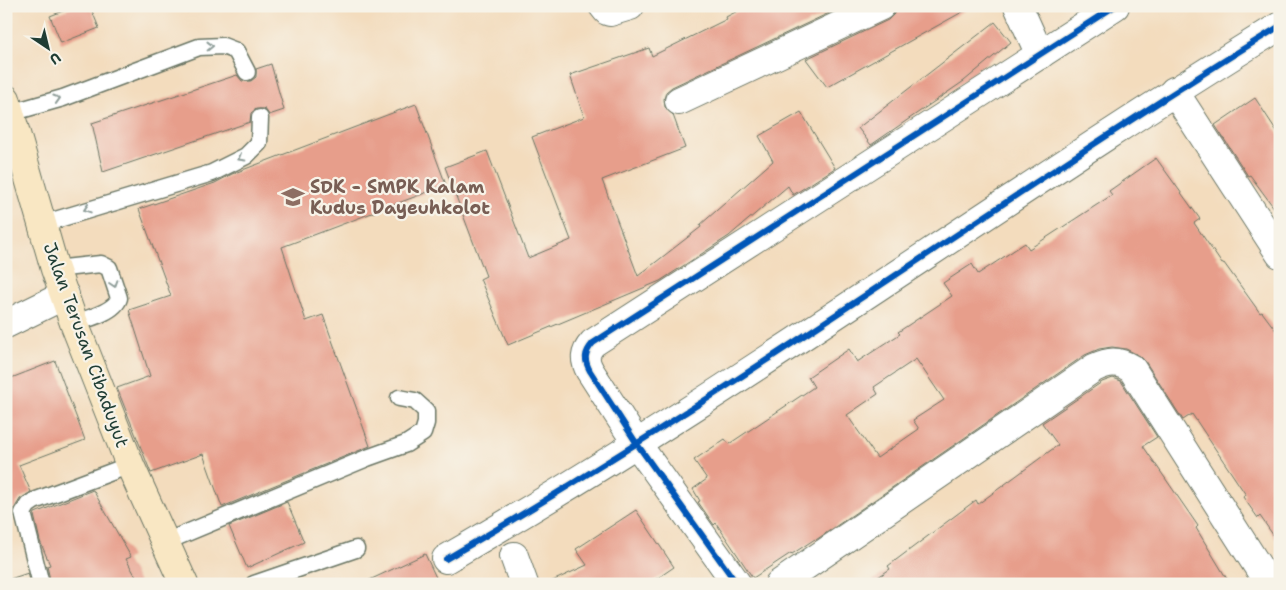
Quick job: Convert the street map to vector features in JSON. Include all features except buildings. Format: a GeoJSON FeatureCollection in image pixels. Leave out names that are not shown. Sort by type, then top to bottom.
{"type":"FeatureCollection","features":[{"type":"Feature","properties":{"kind":"main road","name":"Jalan Terusan Cibaduyut"},"geometry":{"type":"LineString","coordinates":[[8,106],[55,269],[74,323],[130,466],[184,584]]}},
{"type":"Feature","properties":{"kind":"street"},"geometry":{"type":"LineString","coordinates":[[604,6],[610,12],[630,6]]}},
{"type":"Feature","properties":{"kind":"street"},"geometry":{"type":"LineString","coordinates":[[679,101],[881,6]]}},
{"type":"Feature","properties":{"kind":"street"},"geometry":{"type":"LineString","coordinates":[[1018,6],[1040,55]]}},
{"type":"Feature","properties":{"kind":"street"},"geometry":{"type":"LineString","coordinates":[[737,584],[637,444],[586,363],[585,357],[588,349],[593,343],[1115,6]]}},
{"type":"Feature","properties":{"kind":"street"},"geometry":{"type":"LineString","coordinates":[[446,559],[637,444],[1174,91],[1280,26]]}},
{"type":"Feature","properties":{"kind":"street"},"geometry":{"type":"LineString","coordinates":[[1174,91],[1280,254]]}},
{"type":"Feature","properties":{"kind":"street"},"geometry":{"type":"LineString","coordinates":[[6,324],[65,295]]}},
{"type":"Feature","properties":{"kind":"street"},"geometry":{"type":"LineString","coordinates":[[779,584],[807,576],[1094,368],[1104,363],[1115,361],[1132,369],[1269,584]]}},
{"type":"Feature","properties":{"kind":"street"},"geometry":{"type":"LineString","coordinates":[[514,556],[524,584]]}},
{"type":"Feature","properties":{"kind":"lane"},"geometry":{"type":"LineString","coordinates":[[8,106],[63,98],[199,46],[222,46],[236,51],[247,72]]}},
{"type":"Feature","properties":{"kind":"lane"},"geometry":{"type":"LineString","coordinates":[[42,224],[212,173],[246,156],[259,143],[260,118]]}},
{"type":"Feature","properties":{"kind":"lane"},"geometry":{"type":"LineString","coordinates":[[55,269],[101,264],[109,268],[119,298],[118,302],[100,314],[74,323]]}},
{"type":"Feature","properties":{"kind":"lane"},"geometry":{"type":"LineString","coordinates":[[165,542],[367,458],[406,444],[423,433],[426,423],[426,411],[415,401],[399,398]]}},
{"type":"Feature","properties":{"kind":"lane"},"geometry":{"type":"LineString","coordinates":[[41,584],[23,513],[28,505],[34,500],[130,466]]}},
{"type":"Feature","properties":{"kind":"lane"},"geometry":{"type":"LineString","coordinates":[[262,583],[356,549]]}},
{"type":"Feature","properties":{"kind":"cycle path"},"geometry":{"type":"LineString","coordinates":[[737,584],[637,444],[590,371],[586,357],[588,350],[593,343],[1115,6]]}},
{"type":"Feature","properties":{"kind":"cycle path"},"geometry":{"type":"LineString","coordinates":[[446,559],[552,496],[657,430],[1071,159],[1280,26]]}},
{"type":"Feature","properties":{"kind":"place","name":"SDK - SMPK Kalam Kudus Dayeuhkolot"},"geometry":{"type":"Point","coordinates":[293,197]}}]}
